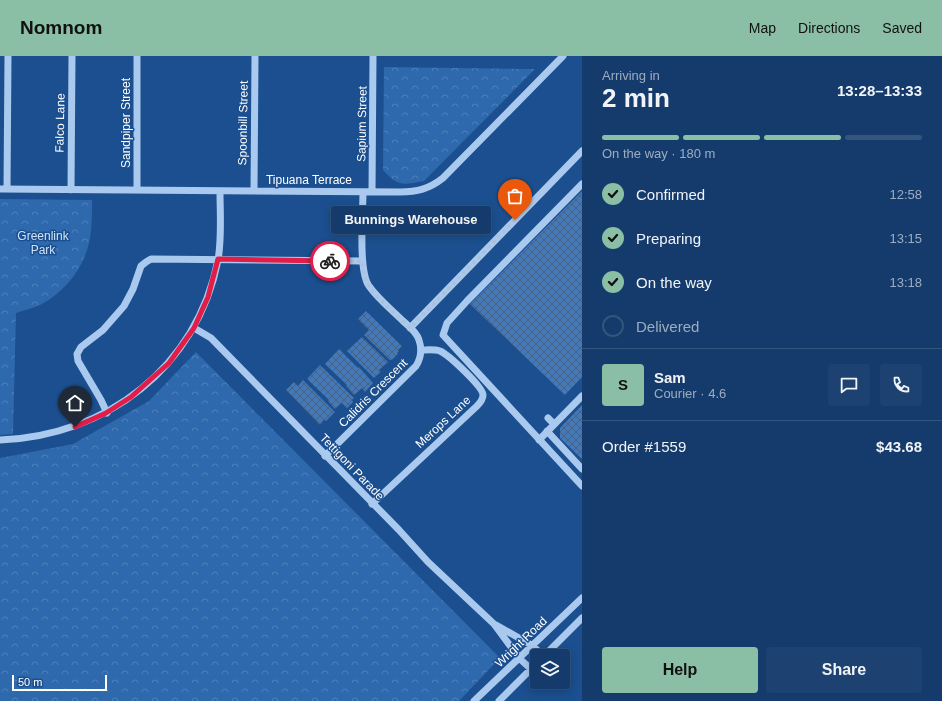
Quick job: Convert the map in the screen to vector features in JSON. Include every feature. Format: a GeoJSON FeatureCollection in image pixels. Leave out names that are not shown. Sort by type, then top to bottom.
{"type":"FeatureCollection","features":[{"type":"Feature","properties":{"kind":"street"},"geometry":{"type":"LineString","coordinates":[[3,189],[8,56]]}},
{"type":"Feature","properties":{"kind":"street","name":"Falco Lane"},"geometry":{"type":"LineString","coordinates":[[71,190],[72,56]]}},
{"type":"Feature","properties":{"kind":"street","name":"Sandpiper Street"},"geometry":{"type":"LineString","coordinates":[[136,190],[137,56]]}},
{"type":"Feature","properties":{"kind":"street","name":"Spoonbill Street"},"geometry":{"type":"LineString","coordinates":[[254,191],[255,56]]}},
{"type":"Feature","properties":{"kind":"street","name":"Sapium Street"},"geometry":{"type":"LineString","coordinates":[[372,192],[373,56]]}},
{"type":"Feature","properties":{"kind":"street","name":"Tipuana Terrace"},"geometry":{"type":"LineString","coordinates":[[3,189],[363,192],[412,192],[424,190],[443,178],[563,56]]}},
{"type":"Feature","properties":{"kind":"street"},"geometry":{"type":"LineString","coordinates":[[410,328],[582,151]]}},
{"type":"Feature","properties":{"kind":"street"},"geometry":{"type":"LineString","coordinates":[[582,184],[466,301],[447,323],[443,335],[582,486]]}},
{"type":"Feature","properties":{"kind":"street"},"geometry":{"type":"LineString","coordinates":[[0,440],[21,440],[46,435],[75,427],[106,413],[131,397],[169,363],[194,328],[208,297],[218,259],[220,191]]}},
{"type":"Feature","properties":{"kind":"street"},"geometry":{"type":"LineString","coordinates":[[363,192],[362,261],[364,275],[368,285],[419,339],[421,350]]}},
{"type":"Feature","properties":{"kind":"street"},"geometry":{"type":"LineString","coordinates":[[106,413],[101,400],[78,361],[77,354],[81,347],[103,330],[124,306],[134,288],[141,266],[151,259],[362,261]]}},
{"type":"Feature","properties":{"kind":"street","name":"Tettigoni Parade"},"geometry":{"type":"LineString","coordinates":[[194,328],[211,338],[428,562],[494,624],[520,659],[530,668]]}},
{"type":"Feature","properties":{"kind":"street","name":"Calidris Crescent"},"geometry":{"type":"LineString","coordinates":[[325,456],[416,366],[421,350]]}},
{"type":"Feature","properties":{"kind":"street","name":"Merops Lane"},"geometry":{"type":"LineString","coordinates":[[372,504],[482,400],[483,395],[480,388],[450,357],[440,351],[421,350]]}},
{"type":"Feature","properties":{"kind":"street"},"geometry":{"type":"LineString","coordinates":[[539,440],[582,396]]}},
{"type":"Feature","properties":{"kind":"street"},"geometry":{"type":"LineString","coordinates":[[548,418],[554,424]]}},
{"type":"Feature","properties":{"kind":"street"},"geometry":{"type":"LineString","coordinates":[[547,431],[582,469]]}},
{"type":"Feature","properties":{"kind":"street","name":"Wright Road"},"geometry":{"type":"LineString","coordinates":[[474,701],[520,659],[582,598]]}},
{"type":"Feature","properties":{"kind":"street"},"geometry":{"type":"LineString","coordinates":[[551,649],[582,618]]}},
{"type":"Feature","properties":{"kind":"street","name":"Tettigoni Parade"},"geometry":{"type":"LineString","coordinates":[[494,624],[536,649]]}},
{"type":"Feature","properties":{"kind":"street"},"geometry":{"type":"LineString","coordinates":[[499,701],[530,670]]}},
{"type":"Feature","properties":{"kind":"green space"},"geometry":{"type":"Polygon","coordinates":[[[384,67],[535,69],[424,181],[406,184],[397,182],[388,176],[383,170],[384,67]]]}},
{"type":"Feature","properties":{"kind":"green space","name":"Greenlink Park"},"geometry":{"type":"Polygon","coordinates":[[[0,199],[92,200],[89,242],[86,253],[76,274],[61,291],[52,298],[42,304],[16,313],[13,434],[0,435],[0,199]]]}},
{"type":"Feature","properties":{"kind":"green space"},"geometry":{"type":"Polygon","coordinates":[[[196,352],[500,658],[459,701],[0,701],[0,458],[73,444],[149,401],[196,352]]]}},
{"type":"Feature","properties":{"kind":"building"},"geometry":{"type":"Polygon","coordinates":[[[582,191],[582,377],[565,395],[470,304],[582,191]]]}},
{"type":"Feature","properties":{"kind":"building"},"geometry":{"type":"Polygon","coordinates":[[[366,311],[402,346],[398,350],[398,354],[392,360],[390,360],[364,335],[369,330],[358,319],[366,311]]]}},
{"type":"Feature","properties":{"kind":"building"},"geometry":{"type":"Polygon","coordinates":[[[362,337],[388,362],[379,370],[381,372],[374,378],[347,351],[362,337]]]}},
{"type":"Feature","properties":{"kind":"building"},"geometry":{"type":"Polygon","coordinates":[[[339,349],[358,368],[359,367],[373,383],[365,392],[362,388],[354,395],[346,386],[347,385],[325,364],[339,349]]]}},
{"type":"Feature","properties":{"kind":"building"},"geometry":{"type":"Polygon","coordinates":[[[320,365],[354,398],[352,400],[353,402],[347,408],[342,403],[335,409],[328,401],[329,400],[307,379],[320,365]]]}},
{"type":"Feature","properties":{"kind":"building"},"geometry":{"type":"Polygon","coordinates":[[[303,380],[335,412],[320,425],[286,390],[294,382],[298,386],[303,380]]]}},
{"type":"Feature","properties":{"kind":"building"},"geometry":{"type":"Polygon","coordinates":[[[582,405],[582,459],[560,438],[560,428],[582,405]]]}},
{"type":"Feature","properties":{"kind":"way so far"},"geometry":{"type":"LineString","coordinates":[[330,261],[362,261],[364,275],[368,285],[410,328],[515,220]]}},
{"type":"Feature","properties":{"kind":"place","name":"Bunnings Warehouse"},"geometry":{"type":"Point","coordinates":[515,220]}},
{"type":"Feature","properties":{"kind":"route"},"geometry":{"type":"LineString","coordinates":[[75,427],[106,413],[131,397],[169,363],[194,328],[208,297],[218,259],[330,261]]}}]}
